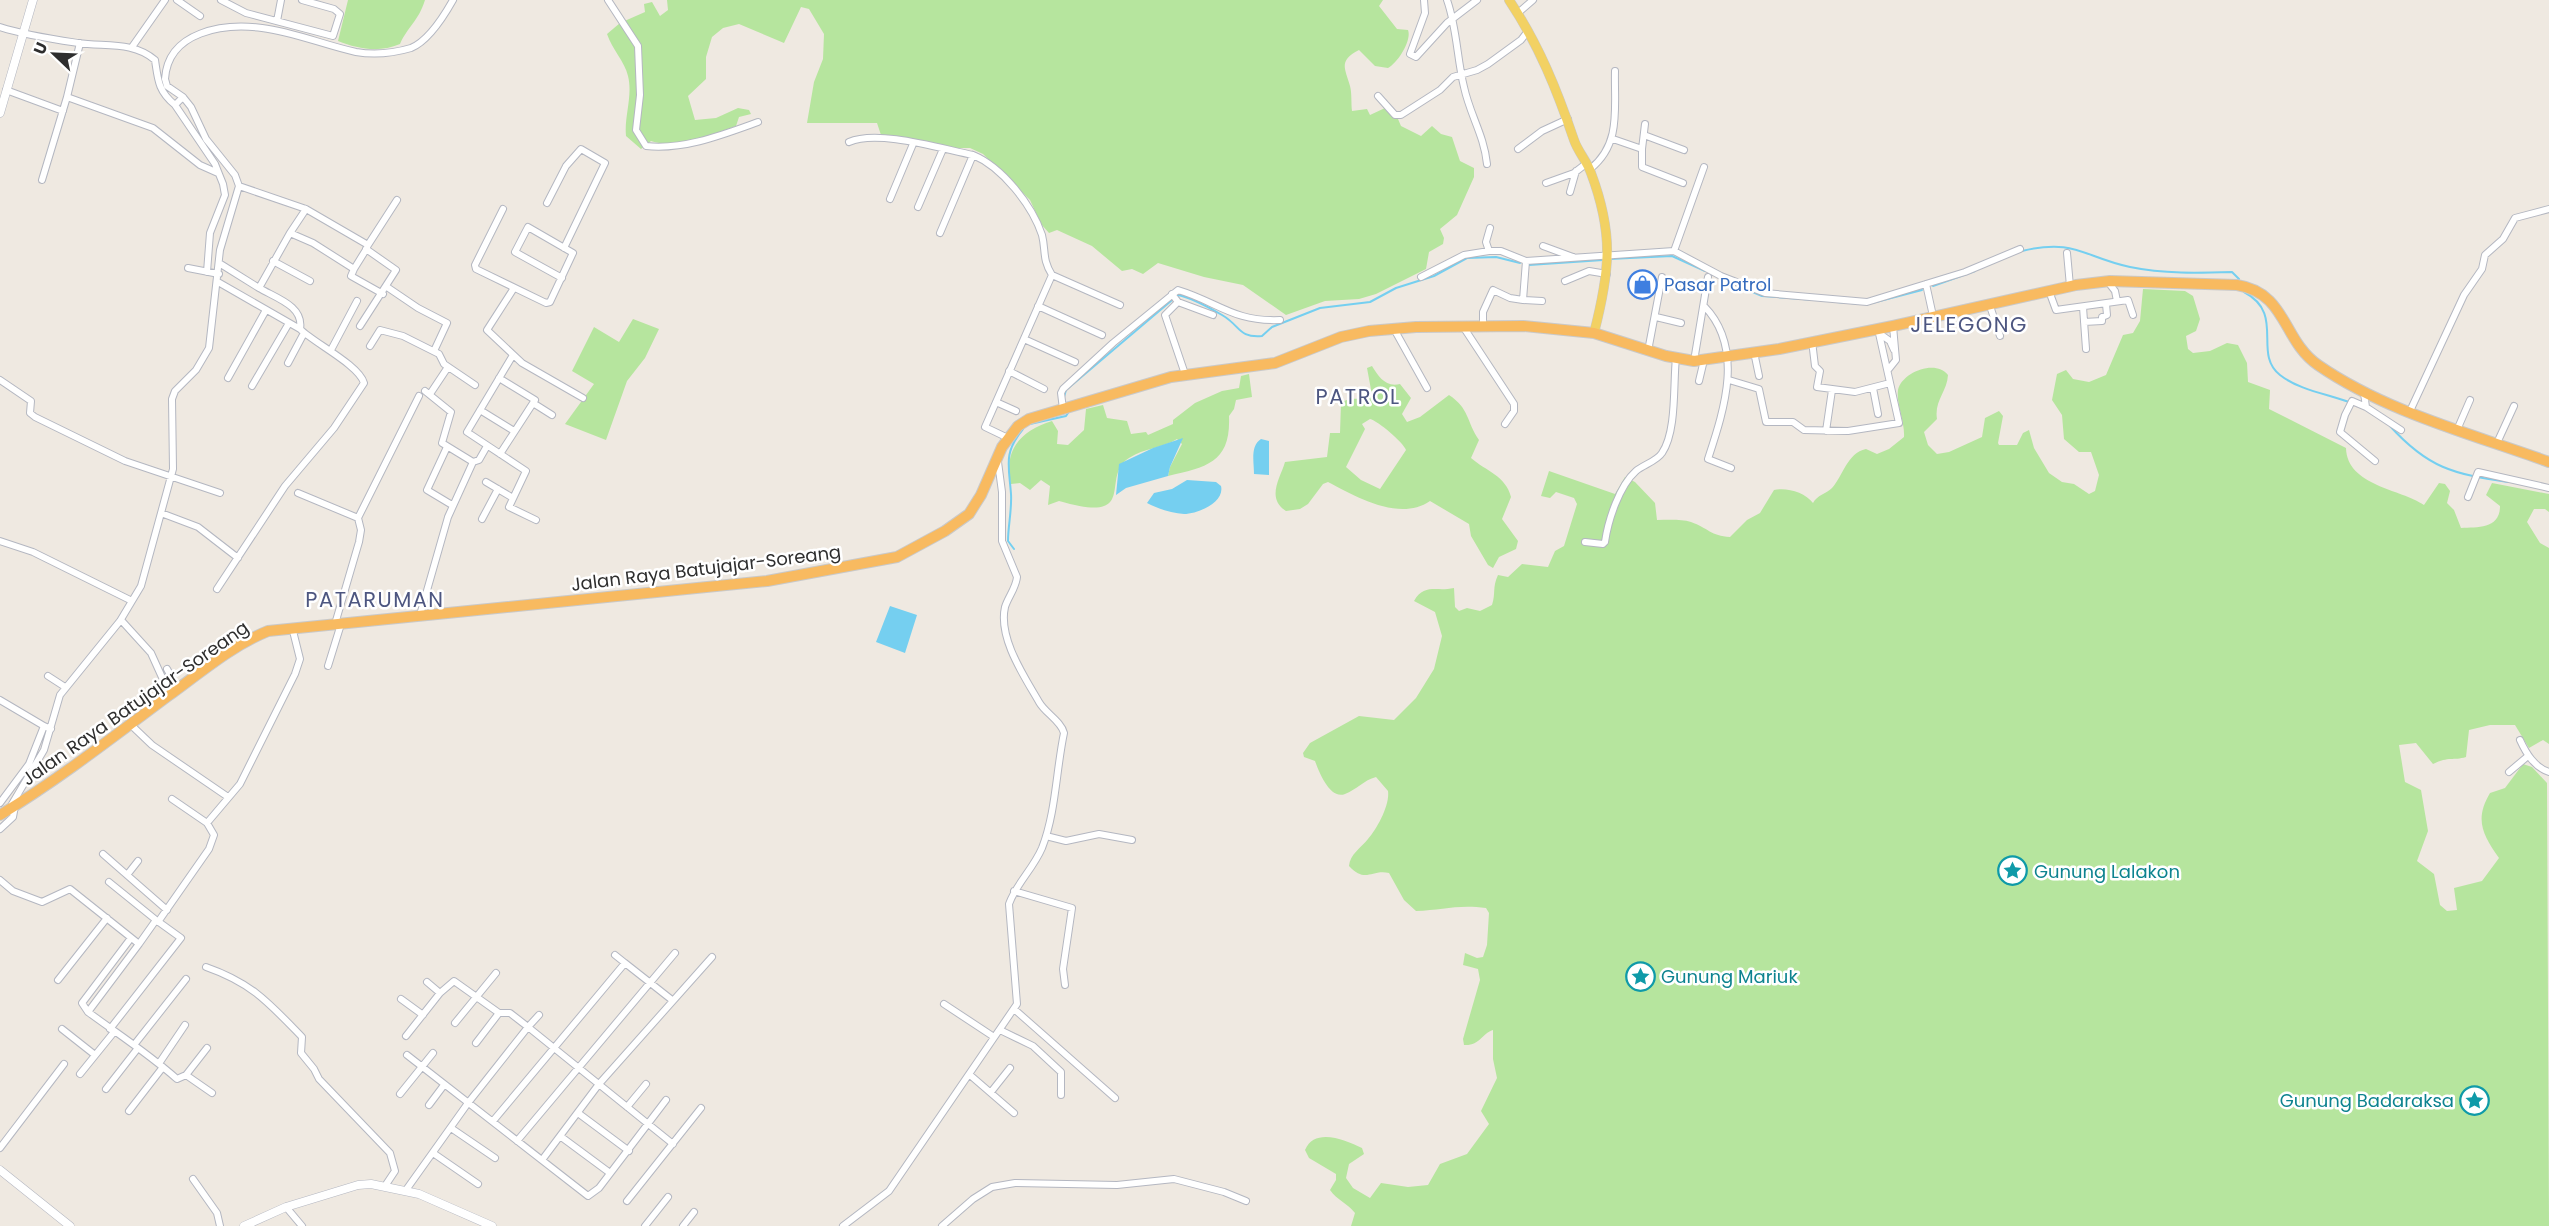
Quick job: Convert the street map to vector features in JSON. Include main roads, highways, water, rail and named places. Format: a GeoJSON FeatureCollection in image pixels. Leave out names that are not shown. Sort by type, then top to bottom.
{"type":"FeatureCollection","features":[{"type":"Feature","properties":{"kind":"highway","name":"Jalan Raya Batujajar-Soreang"},"geometry":{"type":"LineString","coordinates":[[6,809],[246,642],[268,631],[575,602],[767,580],[897,557],[945,531],[969,514],[1008,438],[1018,426],[1029,419],[1185,374],[1275,363],[1349,335],[1394,329],[1523,326],[1594,333],[1648,351],[1699,361],[1879,332],[1933,316],[2070,286],[2108,281],[2237,285],[2253,288],[2271,301],[2310,358],[2364,392],[2457,430],[2497,442],[2549,462]]}},
{"type":"Feature","properties":{"kind":"main road"},"geometry":{"type":"LineString","coordinates":[[1509,0],[1546,64],[1575,142],[1588,166],[1606,217],[1607,274],[1594,333]]}},
{"type":"Feature","properties":{"kind":"water"},"geometry":{"type":"Polygon","coordinates":[[[1183,438],[1168,476],[1126,488],[1116,495],[1119,464],[1153,448],[1183,438]]]}},
{"type":"Feature","properties":{"kind":"water"},"geometry":{"type":"Polygon","coordinates":[[[1261,439],[1269,441],[1269,475],[1254,474],[1254,450],[1261,439]]]}},
{"type":"Feature","properties":{"kind":"water"},"geometry":{"type":"Polygon","coordinates":[[[1187,480],[1216,482],[1221,486],[1219,497],[1203,509],[1184,514],[1147,503],[1154,493],[1172,489],[1187,480]]]}},
{"type":"Feature","properties":{"kind":"water"},"geometry":{"type":"Polygon","coordinates":[[[890,606],[917,615],[905,653],[876,642],[890,606]]]}},
{"type":"Feature","properties":{"kind":"waterway"},"geometry":{"type":"LineString","coordinates":[[2022,251],[2067,248],[2130,267],[2168,272],[2232,272],[2239,279]]}},
{"type":"Feature","properties":{"kind":"waterway"},"geometry":{"type":"LineString","coordinates":[[1609,259],[1672,256],[1705,271]]}},
{"type":"Feature","properties":{"kind":"waterway"},"geometry":{"type":"LineString","coordinates":[[1064,397],[1066,390],[1178,295],[1222,315],[1248,335],[1262,336],[1272,327],[1320,308],[1370,302],[1396,288],[1434,276],[1467,258],[1496,257],[1520,263]]}},
{"type":"Feature","properties":{"kind":"waterway"},"geometry":{"type":"LineString","coordinates":[[1529,265],[1603,260]]}},
{"type":"Feature","properties":{"kind":"waterway"},"geometry":{"type":"LineString","coordinates":[[1933,286],[1975,271]]}},
{"type":"Feature","properties":{"kind":"waterway"},"geometry":{"type":"LineString","coordinates":[[1734,284],[1762,296],[1816,300]]}},
{"type":"Feature","properties":{"kind":"waterway"},"geometry":{"type":"LineString","coordinates":[[1872,303],[1922,290]]}},
{"type":"Feature","properties":{"kind":"waterway"},"geometry":{"type":"LineString","coordinates":[[2244,292],[2256,301],[2263,311],[2268,356],[2272,366],[2280,375],[2304,388],[2349,402]]}},
{"type":"Feature","properties":{"kind":"waterway"},"geometry":{"type":"LineString","coordinates":[[1837,302],[1864,304]]}},
{"type":"Feature","properties":{"kind":"waterway"},"geometry":{"type":"LineString","coordinates":[[1030,424],[1066,416],[1068,413]]}},
{"type":"Feature","properties":{"kind":"waterway"},"geometry":{"type":"LineString","coordinates":[[2390,426],[2417,451],[2443,467],[2472,476],[2508,482]]}},
{"type":"Feature","properties":{"kind":"waterway"},"geometry":{"type":"LineString","coordinates":[[1014,549],[1008,541],[1011,500],[1009,460],[1012,445],[1023,429]]}},
{"type":"Feature","properties":{"kind":"place","name":"Pasar Patrol"},"geometry":{"type":"Point","coordinates":[1643,284]}},
{"type":"Feature","properties":{"kind":"place","name":"Gunung Lalakon"},"geometry":{"type":"Point","coordinates":[2013,871]}},
{"type":"Feature","properties":{"kind":"place","name":"Gunung Mariuk"},"geometry":{"type":"Point","coordinates":[1640,976]}},
{"type":"Feature","properties":{"kind":"place","name":"Gunung Badaraksa"},"geometry":{"type":"Point","coordinates":[2475,1100]}},
{"type":"Feature","properties":{"kind":"district","name":"JELEGONG"},"geometry":{"type":"Point","coordinates":[1969,324]}},
{"type":"Feature","properties":{"kind":"district","name":"PATROL"},"geometry":{"type":"Point","coordinates":[1358,396]}},
{"type":"Feature","properties":{"kind":"district","name":"PATARUMAN"},"geometry":{"type":"Point","coordinates":[375,599]}}]}
